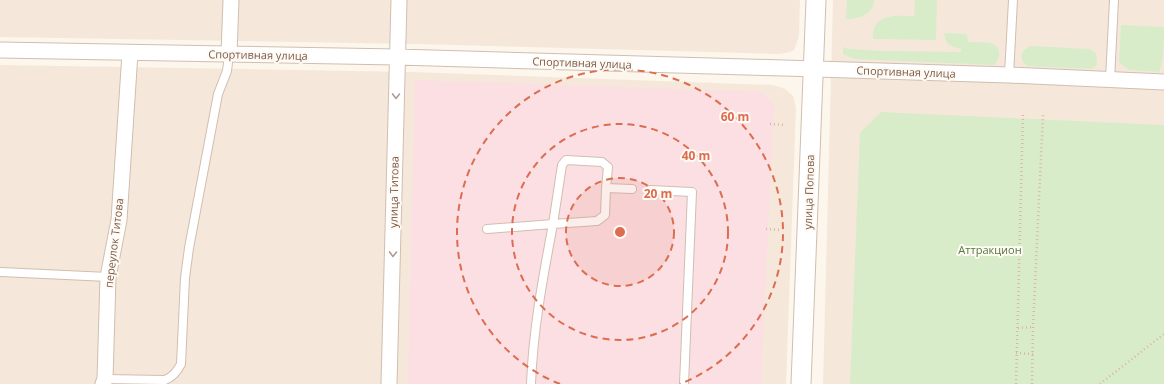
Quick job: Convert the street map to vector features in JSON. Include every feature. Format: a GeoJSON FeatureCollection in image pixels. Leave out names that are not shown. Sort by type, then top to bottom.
{"type":"FeatureCollection","features":[{"type":"Feature","properties":{"kind":"street"},"geometry":{"type":"LineString","coordinates":[[230,54],[231,0]]}},
{"type":"Feature","properties":{"kind":"street","name":"улица Титова"},"geometry":{"type":"LineString","coordinates":[[389,384],[397,57],[400,0]]}},
{"type":"Feature","properties":{"kind":"street","name":"улица Попова"},"geometry":{"type":"LineString","coordinates":[[802,384],[816,0]]}},
{"type":"Feature","properties":{"kind":"street","name":"Спортивная улица"},"geometry":{"type":"LineString","coordinates":[[0,50],[397,57],[1009,75],[1164,82]]}},
{"type":"Feature","properties":{"kind":"street","name":"переулок Титова"},"geometry":{"type":"LineString","coordinates":[[104,381],[108,277],[119,220],[130,53]]}},
{"type":"Feature","properties":{"kind":"lane"},"geometry":{"type":"LineString","coordinates":[[1009,75],[1013,0]]}},
{"type":"Feature","properties":{"kind":"lane"},"geometry":{"type":"LineString","coordinates":[[1110,80],[1114,0]]}},
{"type":"Feature","properties":{"kind":"lane"},"geometry":{"type":"LineString","coordinates":[[104,381],[166,380],[171,378],[177,371],[180,364],[185,278],[189,248],[218,94],[227,71],[230,54]]}},
{"type":"Feature","properties":{"kind":"lane"},"geometry":{"type":"LineString","coordinates":[[487,229],[553,224],[597,221],[605,215],[608,167],[602,162],[566,160],[562,165],[553,224],[543,279],[533,350],[531,384]]}},
{"type":"Feature","properties":{"kind":"lane"},"geometry":{"type":"LineString","coordinates":[[606,188],[632,190]]}},
{"type":"Feature","properties":{"kind":"lane"},"geometry":{"type":"LineString","coordinates":[[650,190],[692,192],[684,384]]}},
{"type":"Feature","properties":{"kind":"lane"},"geometry":{"type":"LineString","coordinates":[[1,272],[108,277]]}},
{"type":"Feature","properties":{"kind":"path"},"geometry":{"type":"LineString","coordinates":[[1016,384],[1024,114]]}},
{"type":"Feature","properties":{"kind":"path"},"geometry":{"type":"LineString","coordinates":[[1032,384],[1043,114]]}},
{"type":"Feature","properties":{"kind":"path"},"geometry":{"type":"LineString","coordinates":[[770,124],[785,124]]}},
{"type":"Feature","properties":{"kind":"path"},"geometry":{"type":"LineString","coordinates":[[766,229],[780,230]]}},
{"type":"Feature","properties":{"kind":"path"},"geometry":{"type":"LineString","coordinates":[[1018,328],[1034,327]]}},
{"type":"Feature","properties":{"kind":"path"},"geometry":{"type":"LineString","coordinates":[[1100,384],[1164,334]]}},
{"type":"Feature","properties":{"kind":"path"},"geometry":{"type":"LineString","coordinates":[[1016,353],[1033,354]]}},
{"type":"Feature","properties":{"kind":"shaded area"},"geometry":{"type":"Polygon","coordinates":[[[0,0],[800,0],[799,36],[796,45],[794,50],[780,54],[416,44],[0,37],[0,0]]]}},
{"type":"Feature","properties":{"kind":"shaded area","name":"Аттракцион"},"geometry":{"type":"Polygon","coordinates":[[[833,0],[1164,0],[1164,384],[823,384],[833,0]]]}},
{"type":"Feature","properties":{"kind":"shaded area"},"geometry":{"type":"Polygon","coordinates":[[[0,65],[412,72],[773,85],[785,89],[793,96],[796,108],[786,384],[0,384],[0,65]]]}},
{"type":"Feature","properties":{"kind":"shaded area"},"geometry":{"type":"Polygon","coordinates":[[[415,80],[763,92],[774,104],[761,384],[408,384],[415,80]]]}},
{"type":"Feature","properties":{"kind":"green space"},"geometry":{"type":"Polygon","coordinates":[[[847,0],[874,0],[868,13],[860,17],[846,19],[847,0]]]}},
{"type":"Feature","properties":{"kind":"green space"},"geometry":{"type":"Polygon","coordinates":[[[915,0],[937,0],[936,40],[873,39],[874,27],[883,19],[893,16],[914,16],[915,0]]]}},
{"type":"Feature","properties":{"kind":"green space"},"geometry":{"type":"Polygon","coordinates":[[[1121,25],[1164,27],[1163,57],[1159,72],[1129,70],[1119,62],[1121,25]]]}},
{"type":"Feature","properties":{"kind":"green space"},"geometry":{"type":"Polygon","coordinates":[[[944,33],[967,34],[968,42],[990,43],[998,49],[998,59],[994,65],[854,59],[843,54],[843,47],[849,49],[886,51],[961,52],[961,49],[947,43],[944,33]]]}},
{"type":"Feature","properties":{"kind":"green space"},"geometry":{"type":"Polygon","coordinates":[[[1030,46],[1090,49],[1096,53],[1097,65],[1091,69],[1027,66],[1023,62],[1021,56],[1024,50],[1030,46]]]}},
{"type":"Feature","properties":{"kind":"green space","name":"Аттракцион"},"geometry":{"type":"Polygon","coordinates":[[[881,112],[1164,125],[1164,384],[850,384],[860,133],[881,112]]]}}]}
